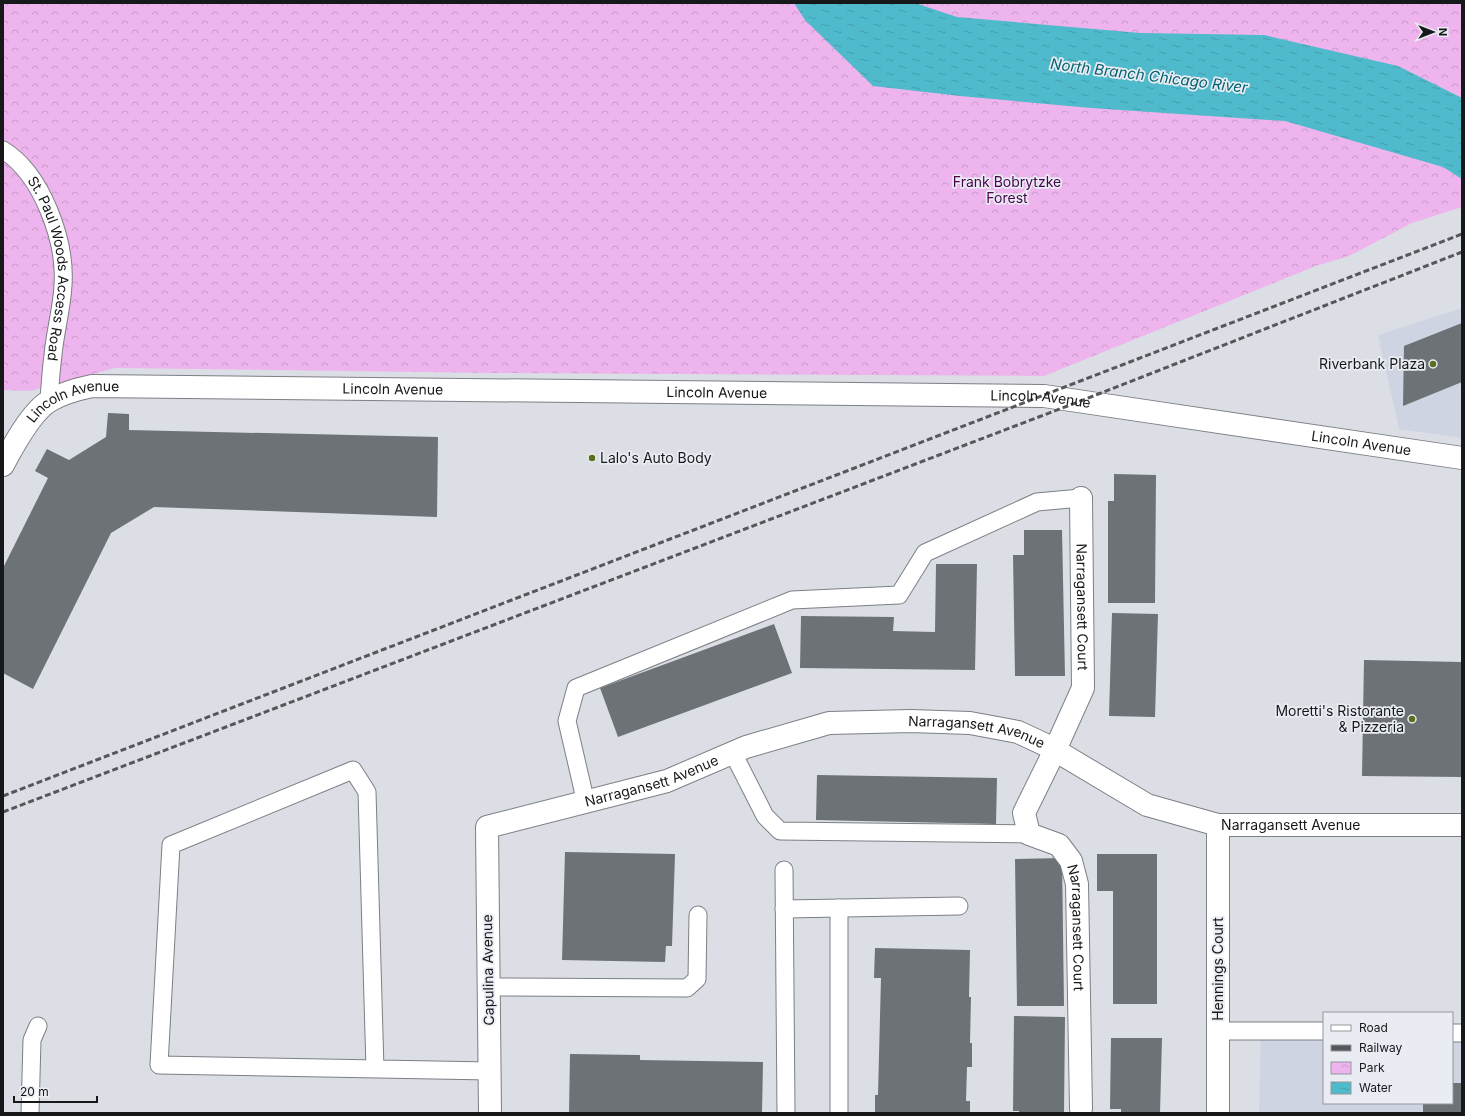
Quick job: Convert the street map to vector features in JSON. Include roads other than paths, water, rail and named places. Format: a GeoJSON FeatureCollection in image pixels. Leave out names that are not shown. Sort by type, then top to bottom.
{"type":"FeatureCollection","features":[{"type":"Feature","properties":{"kind":"street","name":"Lincoln Avenue"},"geometry":{"type":"LineString","coordinates":[[3,465],[16,439],[49,400],[71,391],[92,386],[1044,396],[1462,458]]}},
{"type":"Feature","properties":{"kind":"street","name":"Narragansett Court"},"geometry":{"type":"LineString","coordinates":[[1081,498],[1083,688],[1056,750],[1024,813],[1029,834],[1059,845],[1071,861],[1077,884],[1081,1109]]}},
{"type":"Feature","properties":{"kind":"street","name":"Narragansett Avenue"},"geometry":{"type":"LineString","coordinates":[[487,827],[586,803],[667,781],[746,747],[829,723],[911,720],[970,723],[1018,732],[1056,750],[1147,805],[1218,825],[1462,825]]}},
{"type":"Feature","properties":{"kind":"street","name":"Hennings Court"},"geometry":{"type":"LineString","coordinates":[[1218,825],[1218,1113]]}},
{"type":"Feature","properties":{"kind":"street","name":"Capulina Avenue"},"geometry":{"type":"LineString","coordinates":[[487,827],[490,1113]]}},
{"type":"Feature","properties":{"kind":"lane","name":"St. Paul Woods Access Road"},"geometry":{"type":"LineString","coordinates":[[3,150],[27,174],[42,194],[53,218],[61,249],[63,284],[52,356],[49,400]]}},
{"type":"Feature","properties":{"kind":"lane"},"geometry":{"type":"LineString","coordinates":[[586,803],[567,721],[576,688],[792,600],[898,595],[925,553],[1038,502],[1081,498]]}},
{"type":"Feature","properties":{"kind":"lane"},"geometry":{"type":"LineString","coordinates":[[733,752],[765,816],[780,831],[1029,834]]}},
{"type":"Feature","properties":{"kind":"lane"},"geometry":{"type":"LineString","coordinates":[[375,1069],[367,792],[353,770],[172,845],[159,1065],[375,1069],[490,1071]]}},
{"type":"Feature","properties":{"kind":"lane"},"geometry":{"type":"LineString","coordinates":[[784,870],[786,1113]]}},
{"type":"Feature","properties":{"kind":"lane"},"geometry":{"type":"LineString","coordinates":[[784,909],[960,906]]}},
{"type":"Feature","properties":{"kind":"lane"},"geometry":{"type":"LineString","coordinates":[[838,908],[838,1113]]}},
{"type":"Feature","properties":{"kind":"lane"},"geometry":{"type":"LineString","coordinates":[[489,987],[687,988],[697,979],[698,915]]}},
{"type":"Feature","properties":{"kind":"lane"},"geometry":{"type":"LineString","coordinates":[[30,1113],[32,1040],[38,1026]]}},
{"type":"Feature","properties":{"kind":"lane"},"geometry":{"type":"LineString","coordinates":[[1218,1031],[1323,1032]]}},
{"type":"Feature","properties":{"kind":"water","name":"North Branch Chicago River"},"geometry":{"type":"Polygon","coordinates":[[[794,3],[915,3],[957,17],[1140,33],[1264,35],[1398,66],[1462,98],[1462,179],[1443,167],[1285,121],[1091,108],[960,96],[873,86],[805,20],[794,3]]]}},
{"type":"Feature","properties":{"kind":"railway"},"geometry":{"type":"LineString","coordinates":[[3,796],[1462,234]]}},
{"type":"Feature","properties":{"kind":"railway"},"geometry":{"type":"LineString","coordinates":[[3,812],[1078,402],[1462,252]]}},
{"type":"Feature","properties":{"kind":"place","name":"Riverbank Plaza"},"geometry":{"type":"Point","coordinates":[1433,364]}},
{"type":"Feature","properties":{"kind":"place","name":"Lalo's Auto Body"},"geometry":{"type":"Point","coordinates":[592,458]}},
{"type":"Feature","properties":{"kind":"place","name":"Moretti's Ristorante & Pizzeria"},"geometry":{"type":"Point","coordinates":[1412,719]}},
{"type":"Feature","properties":{"kind":"park label","name":"Frank Bobrytzke Forest"},"geometry":{"type":"Point","coordinates":[1007,190]}}]}
